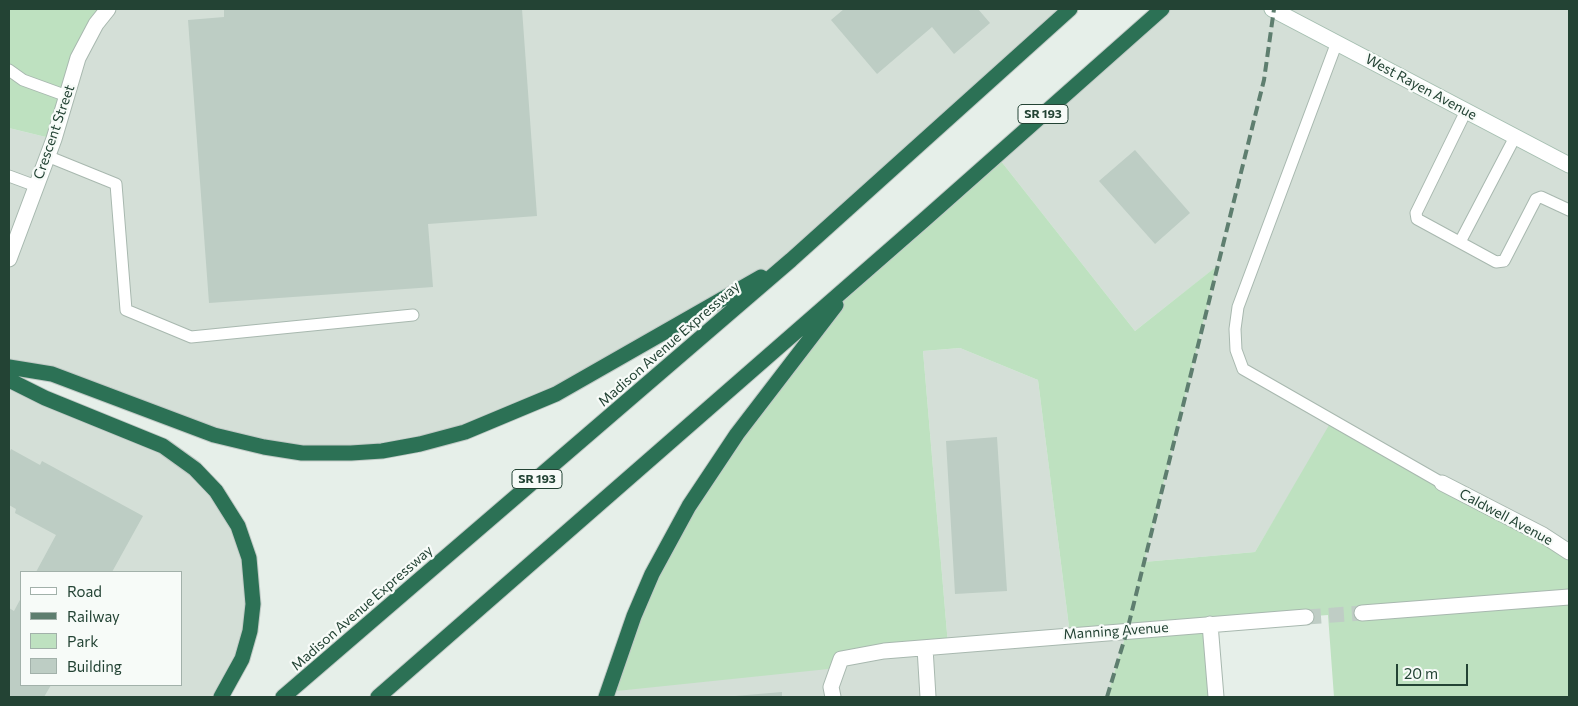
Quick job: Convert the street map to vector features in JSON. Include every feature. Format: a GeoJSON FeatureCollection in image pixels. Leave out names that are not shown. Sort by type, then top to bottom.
{"type":"FeatureCollection","features":[{"type":"Feature","properties":{"kind":"highway","name":"Madison Avenue Expressway"},"geometry":{"type":"LineString","coordinates":[[283,697],[791,260],[1070,9]]}},
{"type":"Feature","properties":{"kind":"highway","name":"SR 193"},"geometry":{"type":"LineString","coordinates":[[378,697],[924,220],[1162,9]]}},
{"type":"Feature","properties":{"kind":"highway"},"geometry":{"type":"LineString","coordinates":[[9,367],[52,374],[214,435],[264,448],[302,453],[352,453],[382,450],[420,444],[465,432],[556,394],[791,260]]}},
{"type":"Feature","properties":{"kind":"highway"},"geometry":{"type":"LineString","coordinates":[[606,697],[634,616],[652,574],[689,506],[737,434],[856,279]]}},
{"type":"Feature","properties":{"kind":"highway"},"geometry":{"type":"LineString","coordinates":[[9,380],[45,398],[163,446],[195,469],[216,491],[238,526],[249,558],[253,604],[250,631],[242,659],[221,697]]}},
{"type":"Feature","properties":{"kind":"street","name":"Crescent Street"},"geometry":{"type":"LineString","coordinates":[[9,259],[47,156],[78,58],[96,24],[108,9]]}},
{"type":"Feature","properties":{"kind":"street","name":"West Rayen Avenue"},"geometry":{"type":"LineString","coordinates":[[1272,9],[1569,165]]}},
{"type":"Feature","properties":{"kind":"street","name":"Caldwell Avenue"},"geometry":{"type":"LineString","coordinates":[[1442,483],[1543,535],[1569,552]]}},
{"type":"Feature","properties":{"kind":"street"},"geometry":{"type":"LineString","coordinates":[[1362,613],[1569,597]]}},
{"type":"Feature","properties":{"kind":"street","name":"Manning Avenue"},"geometry":{"type":"LineString","coordinates":[[833,697],[831,687],[841,659],[884,651],[1306,617]]}},
{"type":"Feature","properties":{"kind":"street"},"geometry":{"type":"LineString","coordinates":[[1210,624],[1216,697]]}},
{"type":"Feature","properties":{"kind":"street"},"geometry":{"type":"LineString","coordinates":[[925,648],[928,697]]}},
{"type":"Feature","properties":{"kind":"lane"},"geometry":{"type":"LineString","coordinates":[[1337,42],[1238,306],[1235,329],[1236,350],[1243,369],[1442,483]]}},
{"type":"Feature","properties":{"kind":"lane"},"geometry":{"type":"LineString","coordinates":[[9,70],[23,80],[67,96]]}},
{"type":"Feature","properties":{"kind":"lane"},"geometry":{"type":"LineString","coordinates":[[1466,111],[1416,213],[1417,219],[1496,262],[1504,261],[1536,199],[1541,197],[1569,210]]}},
{"type":"Feature","properties":{"kind":"lane"},"geometry":{"type":"LineString","coordinates":[[1460,242],[1515,137]]}},
{"type":"Feature","properties":{"kind":"lane"},"geometry":{"type":"LineString","coordinates":[[47,156],[116,184],[126,310],[191,337],[413,315]]}},
{"type":"Feature","properties":{"kind":"lane"},"geometry":{"type":"LineString","coordinates":[[9,176],[36,186]]}},
{"type":"Feature","properties":{"kind":"shaded area"},"geometry":{"type":"Polygon","coordinates":[[[108,9],[1070,9],[791,260],[556,394],[465,432],[382,451],[264,447],[9,367],[9,128],[54,139],[78,58],[108,9]]]}},
{"type":"Feature","properties":{"kind":"shaded area"},"geometry":{"type":"Polygon","coordinates":[[[1162,9],[1569,9],[1569,552],[1333,421],[1255,552],[1144,562],[1216,267],[1135,331],[997,156],[1162,9]]]}},
{"type":"Feature","properties":{"kind":"shaded area"},"geometry":{"type":"Polygon","coordinates":[[[960,348],[1038,380],[1070,635],[1127,631],[1107,697],[606,697],[607,692],[948,645],[923,351],[960,348]]]}},
{"type":"Feature","properties":{"kind":"shaded area"},"geometry":{"type":"Polygon","coordinates":[[[9,380],[195,469],[238,526],[253,604],[221,697],[9,697],[9,380]]]}},
{"type":"Feature","properties":{"kind":"green space"},"geometry":{"type":"Polygon","coordinates":[[[9,9],[108,9],[96,24],[54,139],[9,128],[9,9]]]}},
{"type":"Feature","properties":{"kind":"green space"},"geometry":{"type":"Polygon","coordinates":[[[997,156],[1135,331],[1217,266],[1144,562],[1255,552],[1332,420],[1569,552],[1569,697],[1334,697],[1328,615],[1210,624],[1216,697],[1107,697],[1127,631],[1070,635],[1038,380],[960,348],[923,351],[948,645],[885,651],[838,668],[607,692],[689,505],[856,279],[997,156]]]}},
{"type":"Feature","properties":{"kind":"building"},"geometry":{"type":"Polygon","coordinates":[[[224,9],[522,9],[537,216],[428,224],[433,287],[209,303],[188,20],[224,17],[224,9]]]}},
{"type":"Feature","properties":{"kind":"building"},"geometry":{"type":"Polygon","coordinates":[[[844,9],[978,9],[990,23],[954,54],[932,27],[877,74],[831,20],[844,9]]]}},
{"type":"Feature","properties":{"kind":"building"},"geometry":{"type":"Polygon","coordinates":[[[1135,150],[1190,213],[1155,244],[1099,181],[1135,150]]]}},
{"type":"Feature","properties":{"kind":"building"},"geometry":{"type":"Polygon","coordinates":[[[997,437],[1007,591],[955,594],[946,441],[997,437]]]}},
{"type":"Feature","properties":{"kind":"building"},"geometry":{"type":"Polygon","coordinates":[[[11,449],[40,465],[42,461],[143,516],[113,571],[37,571],[56,535],[15,513],[16,509],[9,505],[9,453],[11,449]]]}},
{"type":"Feature","properties":{"kind":"building"},"geometry":{"type":"Polygon","coordinates":[[[20,600],[20,686],[50,686],[44,697],[9,697],[9,608],[14,611],[20,600]]]}},
{"type":"Feature","properties":{"kind":"building"},"geometry":{"type":"Polygon","coordinates":[[[782,692],[782,697],[735,697],[735,696],[782,692]]]}},
{"type":"Feature","properties":{"kind":"tunnel"},"geometry":{"type":"LineString","coordinates":[[1306,617],[1362,613]]}},
{"type":"Feature","properties":{"kind":"railway"},"geometry":{"type":"LineString","coordinates":[[1107,697],[1127,631],[1264,80],[1274,9]]}}]}
